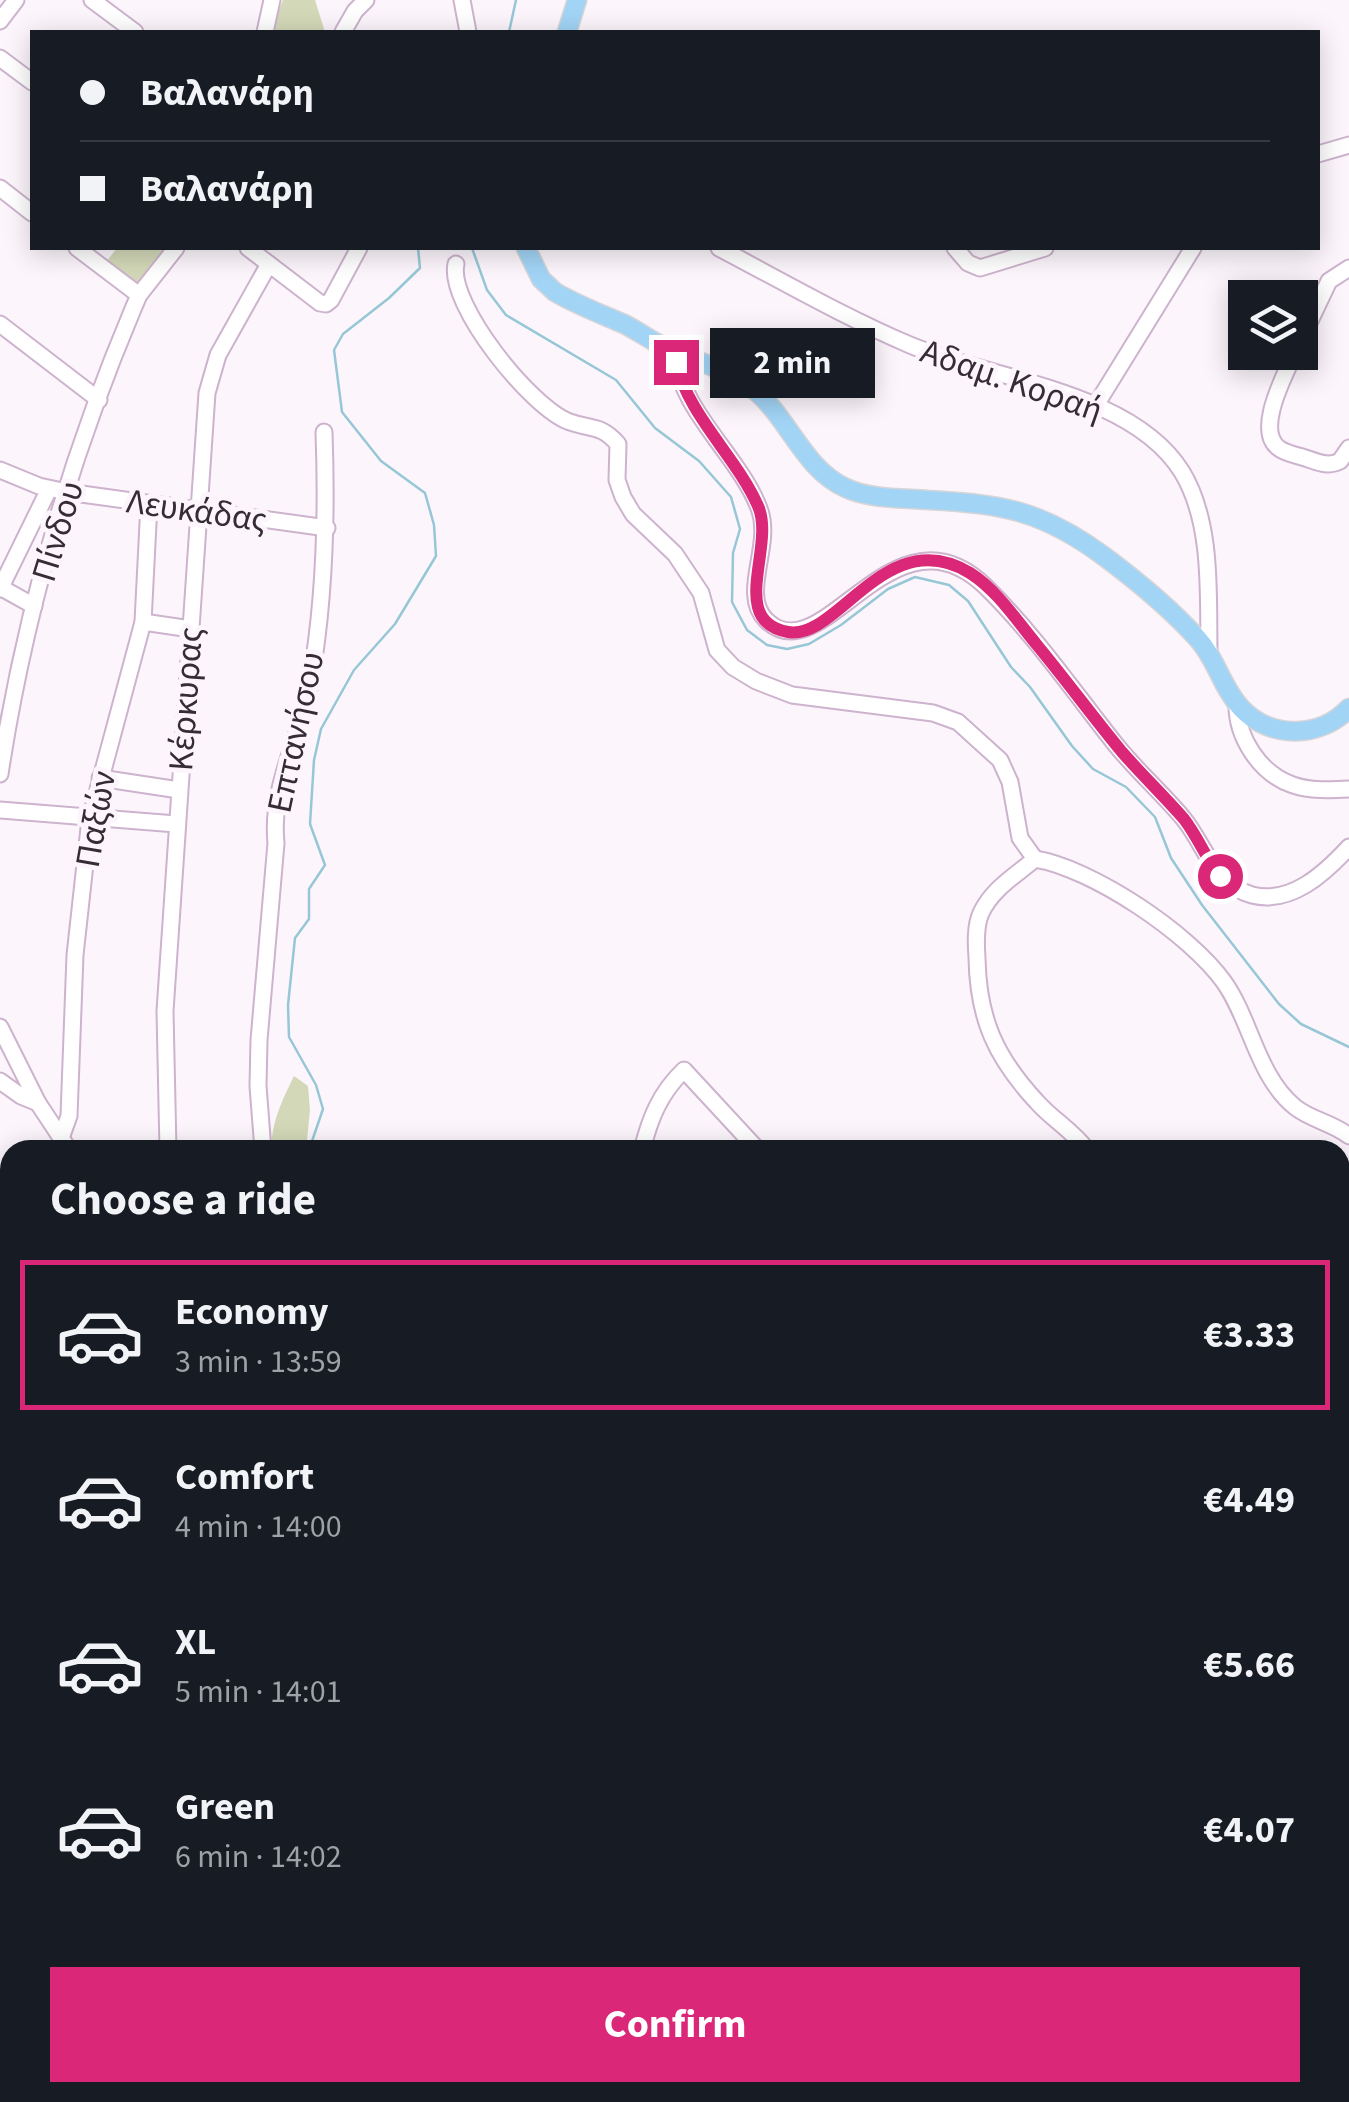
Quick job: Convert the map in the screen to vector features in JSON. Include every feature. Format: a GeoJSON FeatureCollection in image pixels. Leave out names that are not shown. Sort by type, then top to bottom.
{"type":"FeatureCollection","features":[{"type":"Feature","properties":{"kind":"main road"},"geometry":{"type":"LineString","coordinates":[[568,30],[577,0]]}},
{"type":"Feature","properties":{"kind":"main road"},"geometry":{"type":"LineString","coordinates":[[527,250],[549,288],[756,390],[819,467],[848,489],[1012,508],[1065,530],[1135,581],[1189,629],[1208,652],[1237,703],[1264,723],[1299,732],[1328,726],[1349,708]]}},
{"type":"Feature","properties":{"kind":"street"},"geometry":{"type":"LineString","coordinates":[[0,21],[16,0]]}},
{"type":"Feature","properties":{"kind":"street"},"geometry":{"type":"LineString","coordinates":[[92,0],[132,30]]}},
{"type":"Feature","properties":{"kind":"street"},"geometry":{"type":"LineString","coordinates":[[265,30],[272,0]]}},
{"type":"Feature","properties":{"kind":"street"},"geometry":{"type":"LineString","coordinates":[[345,30],[366,0]]}},
{"type":"Feature","properties":{"kind":"street"},"geometry":{"type":"LineString","coordinates":[[462,0],[468,30]]}},
{"type":"Feature","properties":{"kind":"street"},"geometry":{"type":"LineString","coordinates":[[0,58],[30,80]]}},
{"type":"Feature","properties":{"kind":"street"},"geometry":{"type":"LineString","coordinates":[[1320,154],[1348,147]]}},
{"type":"Feature","properties":{"kind":"street"},"geometry":{"type":"LineString","coordinates":[[0,188],[30,211]]}},
{"type":"Feature","properties":{"kind":"street"},"geometry":{"type":"LineString","coordinates":[[79,250],[139,295]]}},
{"type":"Feature","properties":{"kind":"street"},"geometry":{"type":"LineString","coordinates":[[97,264],[108,250]]}},
{"type":"Feature","properties":{"kind":"street","name":"Πίνδου"},"geometry":{"type":"LineString","coordinates":[[0,774],[6,704],[67,492],[139,295],[174,250]]}},
{"type":"Feature","properties":{"kind":"street"},"geometry":{"type":"LineString","coordinates":[[251,250],[326,304],[358,250]]}},
{"type":"Feature","properties":{"kind":"street","name":"Αδαμ. Κοραή"},"geometry":{"type":"LineString","coordinates":[[723,250],[913,346],[1096,406],[1134,424],[1155,440],[1187,482],[1204,547],[1208,652]]}},
{"type":"Feature","properties":{"kind":"street"},"geometry":{"type":"LineString","coordinates":[[957,250],[968,263],[980,268],[1038,250]]}},
{"type":"Feature","properties":{"kind":"street"},"geometry":{"type":"LineString","coordinates":[[1096,406],[1192,250]]}},
{"type":"Feature","properties":{"kind":"street","name":"Κέρκυρας"},"geometry":{"type":"LineString","coordinates":[[168,1140],[165,1011],[205,406],[212,371],[270,264]]}},
{"type":"Feature","properties":{"kind":"street"},"geometry":{"type":"LineString","coordinates":[[456,264],[454,274],[462,298],[497,357],[522,386],[570,422],[607,432],[618,444],[617,480],[623,497],[633,514],[675,554],[701,592],[717,650],[733,667],[756,681],[792,694],[933,713],[958,722],[1000,760],[1010,782],[1020,838],[1035,859],[1071,867],[1134,903],[1180,937],[1223,981],[1248,1036],[1277,1086],[1295,1108],[1349,1136]]}},
{"type":"Feature","properties":{"kind":"street"},"geometry":{"type":"LineString","coordinates":[[1318,304],[1329,281],[1349,268]]}},
{"type":"Feature","properties":{"kind":"street"},"geometry":{"type":"LineString","coordinates":[[0,324],[99,400]]}},
{"type":"Feature","properties":{"kind":"street"},"geometry":{"type":"LineString","coordinates":[[675,352],[683,382],[760,511],[765,539],[754,597],[770,624],[789,632],[804,631],[823,621],[884,573],[917,563],[954,566],[984,584],[1017,622],[1119,749],[1185,820],[1217,872],[1230,885],[1254,895],[1285,894],[1323,873],[1349,847]]}},
{"type":"Feature","properties":{"kind":"street"},"geometry":{"type":"LineString","coordinates":[[1289,370],[1270,417],[1272,440],[1282,450],[1331,465],[1340,461],[1349,448]]}},
{"type":"Feature","properties":{"kind":"street","name":"Επτανήσου"},"geometry":{"type":"LineString","coordinates":[[262,1140],[258,1058],[276,843],[274,817],[311,678],[327,528],[324,432]]}},
{"type":"Feature","properties":{"kind":"street","name":"Λευκάδας"},"geometry":{"type":"LineString","coordinates":[[0,470],[49,489],[327,528]]}},
{"type":"Feature","properties":{"kind":"street"},"geometry":{"type":"LineString","coordinates":[[34,606],[0,588],[49,489]]}},
{"type":"Feature","properties":{"kind":"street","name":"Παξών"},"geometry":{"type":"LineString","coordinates":[[66,1140],[75,955],[90,819],[143,622],[149,504]]}},
{"type":"Feature","properties":{"kind":"street"},"geometry":{"type":"LineString","coordinates":[[143,622],[191,629]]}},
{"type":"Feature","properties":{"kind":"street"},"geometry":{"type":"LineString","coordinates":[[1237,703],[1246,742],[1272,774],[1302,788],[1349,789]]}},
{"type":"Feature","properties":{"kind":"street"},"geometry":{"type":"LineString","coordinates":[[100,778],[179,790]]}},
{"type":"Feature","properties":{"kind":"street"},"geometry":{"type":"LineString","coordinates":[[0,810],[176,824]]}},
{"type":"Feature","properties":{"kind":"street"},"geometry":{"type":"LineString","coordinates":[[1035,859],[1006,882],[980,915],[977,977],[984,1021],[998,1053],[1036,1102],[1079,1140]]}},
{"type":"Feature","properties":{"kind":"street"},"geometry":{"type":"LineString","coordinates":[[0,1027],[38,1102],[62,1140]]}},
{"type":"Feature","properties":{"kind":"street"},"geometry":{"type":"LineString","coordinates":[[644,1140],[650,1118],[668,1085],[684,1070],[749,1140]]}},
{"type":"Feature","properties":{"kind":"street"},"geometry":{"type":"LineString","coordinates":[[0,1081],[38,1102]]}},
{"type":"Feature","properties":{"kind":"green space"},"geometry":{"type":"Polygon","coordinates":[[[283,0],[315,0],[324,30],[271,30],[283,0]]]}},
{"type":"Feature","properties":{"kind":"green space"},"geometry":{"type":"Polygon","coordinates":[[[115,250],[166,250],[137,284],[106,262],[115,250]]]}},
{"type":"Feature","properties":{"kind":"green space"},"geometry":{"type":"Polygon","coordinates":[[[294,1076],[308,1086],[307,1140],[272,1140],[294,1076]]]}},
{"type":"Feature","properties":{"kind":"waterway"},"geometry":{"type":"LineString","coordinates":[[509,30],[516,0]]}},
{"type":"Feature","properties":{"kind":"waterway"},"geometry":{"type":"LineString","coordinates":[[312,1140],[323,1109],[316,1085],[289,1037],[288,1005],[295,938],[309,919],[309,889],[325,865],[310,824],[314,760],[321,729],[354,670],[395,624],[436,556],[434,525],[425,493],[381,461],[342,412],[334,350],[343,334],[420,268],[418,250]]}},
{"type":"Feature","properties":{"kind":"waterway"},"geometry":{"type":"LineString","coordinates":[[473,250],[487,290],[506,315],[616,380],[655,428],[699,461],[731,497],[740,529],[733,553],[732,602],[747,630],[767,645],[787,649],[809,644],[888,589],[915,577],[949,585],[968,601],[1011,667],[1072,746],[1093,769],[1126,787],[1155,817],[1171,858],[1202,905],[1279,1004],[1301,1024],[1349,1047]]}},
{"type":"Feature","properties":{"kind":"route"},"geometry":{"type":"LineString","coordinates":[[676,362],[703,418],[760,511],[765,539],[754,597],[766,621],[789,632],[808,629],[878,576],[909,565],[940,562],[972,574],[1051,662],[1119,749],[1185,820],[1220,876]]}}]}
